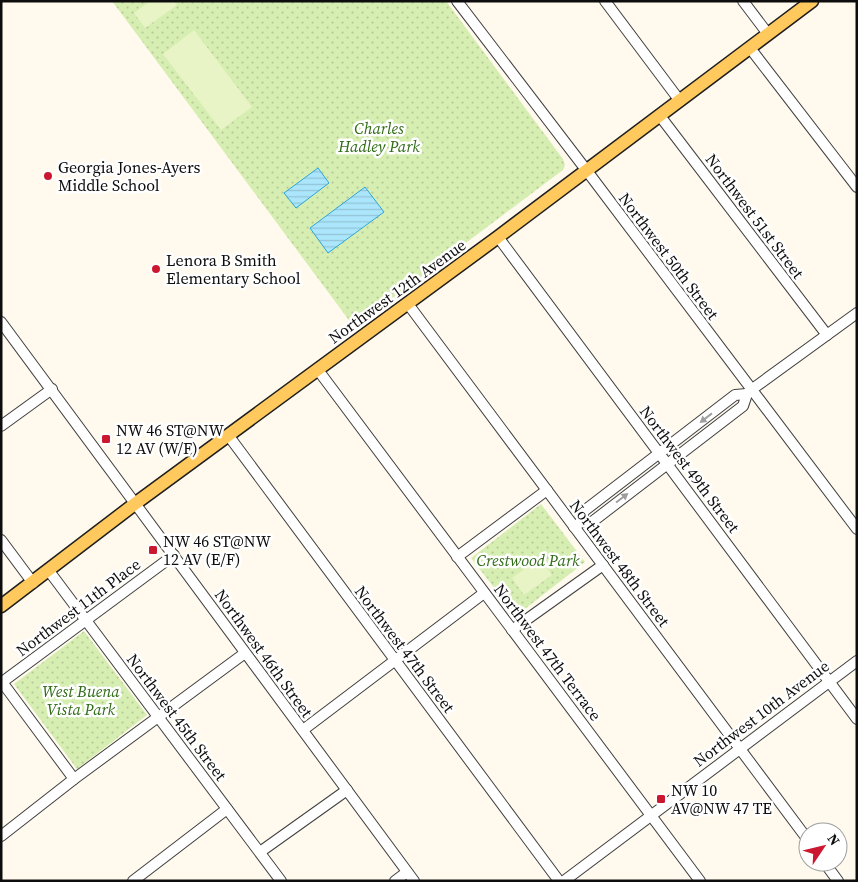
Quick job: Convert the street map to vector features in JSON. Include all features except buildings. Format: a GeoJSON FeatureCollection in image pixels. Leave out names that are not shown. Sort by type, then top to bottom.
{"type":"FeatureCollection","features":[{"type":"Feature","properties":{"kind":"main road","name":"Northwest 12th Avenue"},"geometry":{"type":"LineString","coordinates":[[1,606],[136,503],[408,304],[812,1]]}},
{"type":"Feature","properties":{"kind":"street","name":"Northwest 50th Street"},"geometry":{"type":"LineString","coordinates":[[457,1],[587,170],[749,392],[857,529]]}},
{"type":"Feature","properties":{"kind":"street"},"geometry":{"type":"LineString","coordinates":[[605,1],[680,101]]}},
{"type":"Feature","properties":{"kind":"street"},"geometry":{"type":"LineString","coordinates":[[743,1],[768,34]]}},
{"type":"Feature","properties":{"kind":"street"},"geometry":{"type":"LineString","coordinates":[[750,48],[857,187]]}},
{"type":"Feature","properties":{"kind":"street","name":"Northwest 51st Street"},"geometry":{"type":"LineString","coordinates":[[660,116],[827,335]]}},
{"type":"Feature","properties":{"kind":"street","name":"Northwest 49th Street"},"geometry":{"type":"LineString","coordinates":[[498,237],[857,719]]}},
{"type":"Feature","properties":{"kind":"street","name":"Northwest 48th Street"},"geometry":{"type":"LineString","coordinates":[[408,304],[547,490],[578,524],[603,565],[798,826]]}},
{"type":"Feature","properties":{"kind":"street"},"geometry":{"type":"LineString","coordinates":[[578,524],[584,511],[735,395],[749,392],[857,313]]}},
{"type":"Feature","properties":{"kind":"street","name":"Northwest 46th Street"},"geometry":{"type":"LineString","coordinates":[[1,322],[52,388],[414,881]]}},
{"type":"Feature","properties":{"kind":"street","name":"Northwest 47th Terrace"},"geometry":{"type":"LineString","coordinates":[[318,370],[700,881]]}},
{"type":"Feature","properties":{"kind":"street"},"geometry":{"type":"LineString","coordinates":[[1,426],[52,388]]}},
{"type":"Feature","properties":{"kind":"street"},"geometry":{"type":"LineString","coordinates":[[578,524],[592,522],[668,464],[743,406],[749,392]]}},
{"type":"Feature","properties":{"kind":"street","name":"Northwest 47th Street"},"geometry":{"type":"LineString","coordinates":[[228,435],[559,881]]}},
{"type":"Feature","properties":{"kind":"street"},"geometry":{"type":"LineString","coordinates":[[457,557],[547,490]]}},
{"type":"Feature","properties":{"kind":"street"},"geometry":{"type":"LineString","coordinates":[[1,540],[33,583]]}},
{"type":"Feature","properties":{"kind":"street","name":"Northwest 11th Place"},"geometry":{"type":"LineString","coordinates":[[2,683],[174,554]]}},
{"type":"Feature","properties":{"kind":"street"},"geometry":{"type":"LineString","coordinates":[[512,630],[603,565]]}},
{"type":"Feature","properties":{"kind":"street","name":"Northwest 45th Street"},"geometry":{"type":"LineString","coordinates":[[49,571],[281,881]]}},
{"type":"Feature","properties":{"kind":"street"},"geometry":{"type":"LineString","coordinates":[[303,730],[484,593]]}},
{"type":"Feature","properties":{"kind":"street"},"geometry":{"type":"LineString","coordinates":[[1,836],[74,779],[245,652]]}},
{"type":"Feature","properties":{"kind":"street","name":"Northwest 10th Avenue"},"geometry":{"type":"LineString","coordinates":[[564,881],[857,661]]}},
{"type":"Feature","properties":{"kind":"street"},"geometry":{"type":"LineString","coordinates":[[2,683],[74,779]]}},
{"type":"Feature","properties":{"kind":"street"},"geometry":{"type":"LineString","coordinates":[[260,852],[347,790]]}},
{"type":"Feature","properties":{"kind":"street"},"geometry":{"type":"LineString","coordinates":[[135,880],[227,809]]}},
{"type":"Feature","properties":{"kind":"street"},"geometry":{"type":"LineString","coordinates":[[395,881],[407,872]]}},
{"type":"Feature","properties":{"kind":"green space","name":"Charles Hadley Park"},"geometry":{"type":"Polygon","coordinates":[[[112,1],[446,1],[563,159],[565,165],[563,170],[354,327],[112,1]]]}},
{"type":"Feature","properties":{"kind":"green space"},"geometry":{"type":"Polygon","coordinates":[[[150,1],[174,1],[177,5],[145,28],[134,13],[150,1]]]}},
{"type":"Feature","properties":{"kind":"green space"},"geometry":{"type":"Polygon","coordinates":[[[194,30],[252,107],[221,130],[163,54],[194,30]]]}},
{"type":"Feature","properties":{"kind":"green space","name":"Crestwood Park"},"geometry":{"type":"Polygon","coordinates":[[[541,504],[585,562],[516,616],[471,558],[541,504]]]}},
{"type":"Feature","properties":{"kind":"green space"},"geometry":{"type":"Polygon","coordinates":[[[540,558],[552,575],[524,595],[512,578],[540,558]]]}},
{"type":"Feature","properties":{"kind":"green space","name":"West Buena Vista Park"},"geometry":{"type":"Polygon","coordinates":[[[84,631],[147,715],[77,769],[14,684],[84,631]]]}},
{"type":"Feature","properties":{"kind":"water"},"geometry":{"type":"Polygon","coordinates":[[[318,168],[329,183],[296,208],[284,193],[318,168]]]}},
{"type":"Feature","properties":{"kind":"water"},"geometry":{"type":"Polygon","coordinates":[[[365,187],[384,212],[328,253],[310,228],[365,187]]]}},
{"type":"Feature","properties":{"kind":"place","name":"Georgia Jones-Ayers Middle School"},"geometry":{"type":"Point","coordinates":[48,176]}},
{"type":"Feature","properties":{"kind":"place","name":"Lenora B Smith Elementary School"},"geometry":{"type":"Point","coordinates":[156,269]}},
{"type":"Feature","properties":{"kind":"place","name":"NW 46 ST@NW 12 AV (W/F)"},"geometry":{"type":"Point","coordinates":[106,439]}},
{"type":"Feature","properties":{"kind":"place","name":"NW 46 ST@NW 12 AV (E/F)"},"geometry":{"type":"Point","coordinates":[153,550]}},
{"type":"Feature","properties":{"kind":"place","name":"NW 10 AV@NW 47 TE"},"geometry":{"type":"Point","coordinates":[661,799]}}]}
